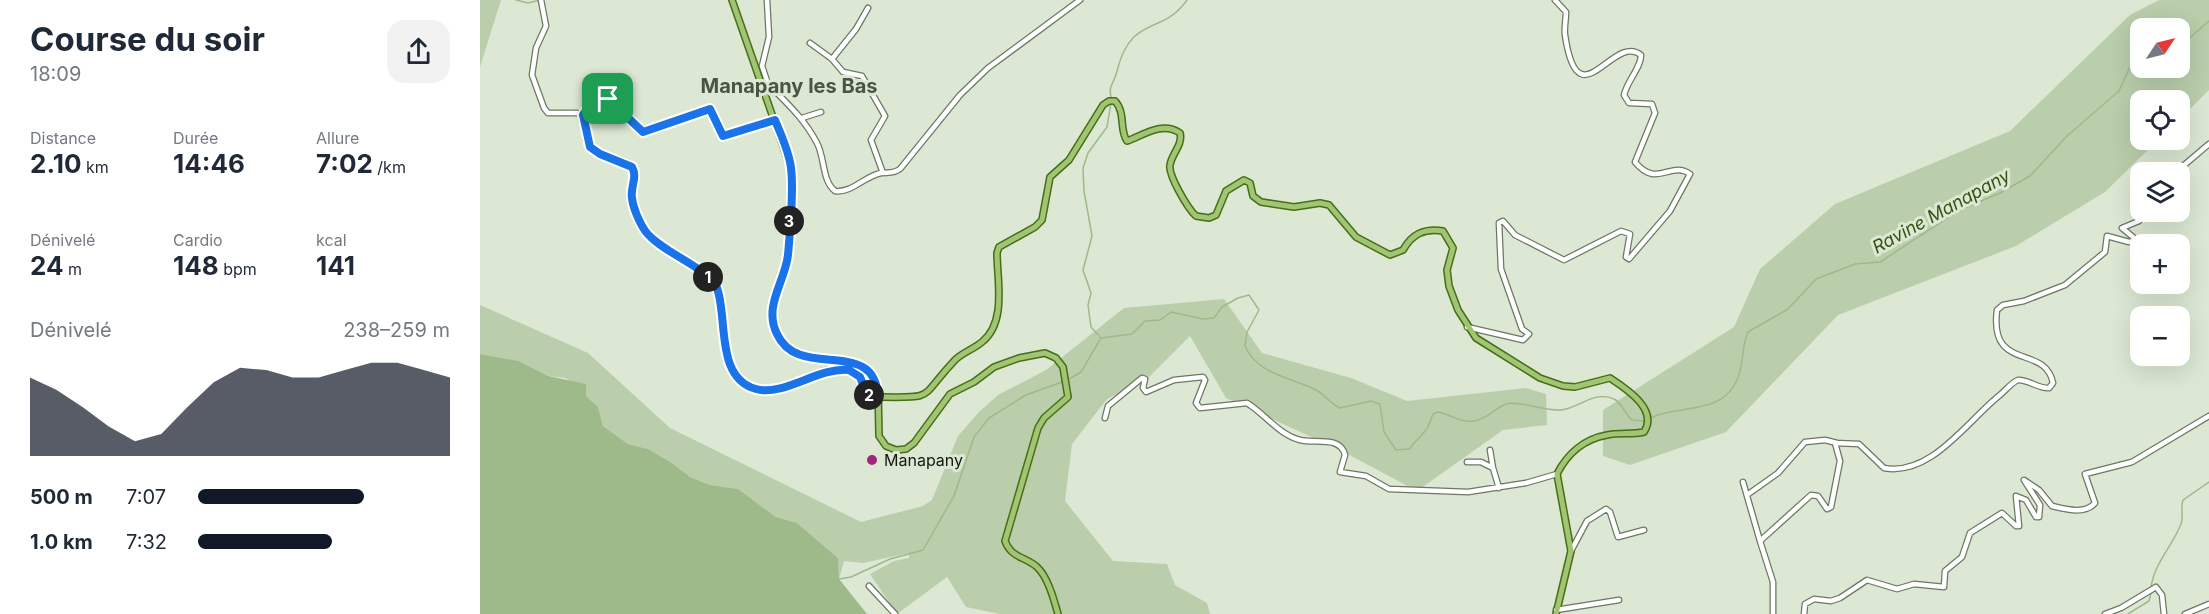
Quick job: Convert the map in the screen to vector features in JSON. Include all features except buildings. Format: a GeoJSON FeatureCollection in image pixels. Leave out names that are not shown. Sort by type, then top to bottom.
{"type":"FeatureCollection","features":[{"type":"Feature","properties":{"kind":"main road"},"geometry":{"type":"LineString","coordinates":[[732,0],[768,91],[789,160],[791,174],[788,255],[773,305],[774,327],[783,344],[798,355],[850,362],[865,367],[876,380],[880,439],[888,448],[901,450],[914,443],[947,397],[974,382],[994,367],[1040,354],[1056,358],[1061,364],[1069,391],[1065,402],[1046,416],[1038,428],[1005,542],[1014,555],[1036,566],[1041,572],[1058,614]]}},
{"type":"Feature","properties":{"kind":"main road"},"geometry":{"type":"LineString","coordinates":[[878,397],[916,398],[927,394],[956,360],[989,335],[998,309],[996,256],[999,247],[1040,222],[1045,211],[1050,177],[1067,163],[1099,110],[1110,100],[1117,102],[1124,138],[1127,141],[1157,129],[1173,129],[1180,133],[1181,140],[1172,159],[1170,173],[1196,216],[1209,218],[1216,215],[1226,190],[1244,180],[1249,182],[1253,196],[1261,202],[1294,207],[1320,203],[1331,206],[1352,234],[1390,255],[1403,250],[1408,241],[1418,233],[1443,231],[1454,248],[1447,270],[1449,286],[1467,327],[1479,341],[1540,378],[1571,387],[1610,378],[1642,404],[1647,427],[1644,432],[1608,434],[1584,444],[1569,454],[1557,474],[1571,551],[1556,612]]}},
{"type":"Feature","properties":{"kind":"street"},"geometry":{"type":"LineString","coordinates":[[541,0],[546,26],[536,48],[532,71],[543,108],[548,113],[583,115]]}},
{"type":"Feature","properties":{"kind":"street"},"geometry":{"type":"LineString","coordinates":[[767,0],[769,37],[762,66],[768,91],[775,91],[802,118],[822,154],[829,186],[835,191],[849,189],[883,172],[892,173],[906,164],[955,101],[998,59],[1080,0]]}},
{"type":"Feature","properties":{"kind":"street"},"geometry":{"type":"LineString","coordinates":[[1467,327],[1523,340],[1529,334],[1522,329],[1501,269],[1499,223],[1503,221],[1507,223],[1515,235],[1564,260],[1621,231],[1626,231],[1630,234],[1626,257],[1629,259],[1670,211],[1690,174],[1679,170],[1653,175],[1643,172],[1635,162],[1655,113],[1652,104],[1629,104],[1624,95],[1629,77],[1641,61],[1641,55],[1636,51],[1628,50],[1617,53],[1594,74],[1587,75],[1579,72],[1568,49],[1564,32],[1566,12],[1555,0]]}},
{"type":"Feature","properties":{"kind":"street"},"geometry":{"type":"LineString","coordinates":[[832,59],[856,29],[868,8]]}},
{"type":"Feature","properties":{"kind":"street"},"geometry":{"type":"LineString","coordinates":[[810,43],[832,59],[843,72],[862,76],[885,116],[871,142],[883,172]]}},
{"type":"Feature","properties":{"kind":"street"},"geometry":{"type":"LineString","coordinates":[[775,120],[723,136],[710,109],[643,132],[610,100],[591,103],[583,115],[590,147],[600,154],[628,163],[634,169],[632,200],[645,231],[716,284],[728,357],[741,379],[755,389],[770,390],[819,373],[849,370],[860,377],[867,394],[878,397]]}},
{"type":"Feature","properties":{"kind":"street"},"geometry":{"type":"LineString","coordinates":[[802,118],[821,112]]}},
{"type":"Feature","properties":{"kind":"street"},"geometry":{"type":"LineString","coordinates":[[2188,162],[2209,144]]}},
{"type":"Feature","properties":{"kind":"street"},"geometry":{"type":"LineString","coordinates":[[1747,495],[1779,473],[1805,442],[1825,440],[1859,444],[1884,468],[1904,469],[1954,441],[2015,381],[2049,388],[2053,383],[2049,373],[2034,358],[2009,353],[2002,345],[1996,321],[1997,310],[2003,305],[2024,301],[2065,285],[2105,252],[2107,236],[2129,243],[2134,241],[2122,228],[2137,222]]}},
{"type":"Feature","properties":{"kind":"street"},"geometry":{"type":"LineString","coordinates":[[1105,418],[1108,406],[1142,378],[1145,379],[1143,388],[1146,392],[1174,380],[1203,377],[1205,380],[1196,403],[1200,408],[1247,403],[1293,438],[1305,441],[1324,440],[1342,448],[1345,455],[1340,472],[1366,476],[1389,489],[1468,492],[1499,488],[1557,474]]}},
{"type":"Feature","properties":{"kind":"street"},"geometry":{"type":"LineString","coordinates":[[1804,614],[1805,604],[1810,601],[1840,598],[1867,580],[1897,589],[1914,584],[1939,589],[1944,587],[1945,571],[1962,557],[1970,533],[2002,513],[2016,526],[2019,526],[2016,496],[2026,500],[2036,517],[2040,518],[2040,505],[2024,480],[2028,480],[2039,490],[2052,506],[2082,510],[2095,503],[2085,474],[2132,462],[2209,416]]}},
{"type":"Feature","properties":{"kind":"street"},"geometry":{"type":"LineString","coordinates":[[1760,541],[1813,494],[1818,496],[1827,508],[1831,507],[1839,470],[1837,442]]}},
{"type":"Feature","properties":{"kind":"street"},"geometry":{"type":"LineString","coordinates":[[1490,450],[1499,488]]}},
{"type":"Feature","properties":{"kind":"street"},"geometry":{"type":"LineString","coordinates":[[1467,462],[1481,462],[1493,468]]}},
{"type":"Feature","properties":{"kind":"street"},"geometry":{"type":"LineString","coordinates":[[1743,482],[1773,582],[1773,614]]}},
{"type":"Feature","properties":{"kind":"street"},"geometry":{"type":"LineString","coordinates":[[1571,551],[1587,521],[1606,509],[1610,512],[1618,537],[1644,530]]}},
{"type":"Feature","properties":{"kind":"street"},"geometry":{"type":"LineString","coordinates":[[869,586],[895,614]]}},
{"type":"Feature","properties":{"kind":"street"},"geometry":{"type":"LineString","coordinates":[[2105,614],[2121,608],[2156,587],[2162,595],[2164,614]]}},
{"type":"Feature","properties":{"kind":"street"},"geometry":{"type":"LineString","coordinates":[[1556,612],[1619,600]]}},
{"type":"Feature","properties":{"kind":"street"},"geometry":{"type":"LineString","coordinates":[[2185,614],[2209,604]]}},
{"type":"Feature","properties":{"kind":"shaded area"},"geometry":{"type":"Polygon","coordinates":[[[480,0],[501,0],[480,67],[480,0]]]}},
{"type":"Feature","properties":{"kind":"shaded area"},"geometry":{"type":"Polygon","coordinates":[[[2159,0],[2209,0],[2209,90],[2190,109],[2190,90],[2130,90],[2130,150],[2148,150],[2136,162],[2130,162],[2130,167],[2105,192],[2016,246],[1838,315],[1726,432],[1630,465],[1603,456],[1603,410],[1734,327],[1760,269],[1835,204],[2010,131],[2130,15],[2159,0]]]}},
{"type":"Feature","properties":{"kind":"shaded area"},"geometry":{"type":"Polygon","coordinates":[[[1224,299],[1262,353],[1351,378],[1407,401],[1526,388],[1546,394],[1547,425],[1503,430],[1417,491],[1342,451],[1226,398],[1190,336],[1147,379],[1107,399],[1072,444],[1065,501],[1113,561],[1167,564],[1175,585],[1207,603],[1210,614],[1000,614],[966,607],[947,577],[897,614],[870,574],[894,561],[909,558],[909,553],[863,563],[844,561],[839,579],[838,558],[797,523],[776,517],[738,489],[710,485],[690,477],[648,449],[628,444],[603,426],[598,407],[566,378],[548,376],[519,361],[480,354],[480,305],[588,353],[670,428],[861,522],[923,506],[932,500],[958,436],[979,412],[998,395],[1046,370],[1124,308],[1224,299]]]}},
{"type":"Feature","properties":{"kind":"shaded area"},"geometry":{"type":"Polygon","coordinates":[[[480,354],[519,361],[548,376],[586,384],[586,396],[598,407],[603,426],[628,444],[648,449],[690,477],[710,485],[738,489],[776,517],[797,523],[838,558],[839,579],[867,614],[480,614],[480,354]]]}},
{"type":"Feature","properties":{"kind":"waterway"},"geometry":{"type":"LineString","coordinates":[[516,0],[528,3],[540,0]]}},
{"type":"Feature","properties":{"kind":"waterway"},"geometry":{"type":"LineString","coordinates":[[1111,97],[1111,86],[1130,41],[1139,33],[1177,11],[1187,0]]}},
{"type":"Feature","properties":{"kind":"waterway","name":"Ravine Manapany"},"geometry":{"type":"LineString","coordinates":[[2190,37],[2209,21]]}},
{"type":"Feature","properties":{"kind":"waterway","name":"Ravine Manapany"},"geometry":{"type":"LineString","coordinates":[[1649,419],[1660,414],[1708,405],[1729,393],[1739,376],[1748,332],[1788,309],[1816,279],[1855,264],[1880,262],[1958,211],[2000,193],[2030,176],[2067,136],[2119,91],[2130,67]]}},
{"type":"Feature","properties":{"kind":"waterway"},"geometry":{"type":"LineString","coordinates":[[1100,337],[1091,327],[1088,305],[1091,293],[1083,270],[1092,236],[1084,191],[1083,168],[1088,153],[1107,127],[1111,103]]}},
{"type":"Feature","properties":{"kind":"waterway","name":"Ravine Manapany"},"geometry":{"type":"LineString","coordinates":[[1067,380],[1081,372],[1101,338],[1132,334],[1145,321],[1160,320],[1171,312],[1203,319],[1214,318],[1222,307],[1249,295],[1259,310],[1247,332],[1245,346],[1257,363],[1318,391],[1340,408],[1371,401],[1380,404],[1384,432],[1396,450],[1409,449],[1427,429],[1433,414],[1438,412],[1464,421],[1474,421],[1511,403],[1561,410],[1593,398],[1607,397],[1617,401],[1632,420],[1644,421]]}},
{"type":"Feature","properties":{"kind":"waterway","name":"Ravine Manapany"},"geometry":{"type":"LineString","coordinates":[[839,579],[851,577],[890,559],[923,550],[954,496],[974,437],[989,418],[1026,395],[1062,382]]}},
{"type":"Feature","properties":{"kind":"waterway"},"geometry":{"type":"LineString","coordinates":[[2151,588],[2159,563],[2181,524],[2183,500],[2209,482]]}},
{"type":"Feature","properties":{"kind":"waterway"},"geometry":{"type":"LineString","coordinates":[[2128,614],[2149,601],[2151,593]]}},
{"type":"Feature","properties":{"kind":"place","name":"Manapany"},"geometry":{"type":"Point","coordinates":[872,460]}},
{"type":"Feature","properties":{"kind":"district","name":"Manapany les Bas"},"geometry":{"type":"Point","coordinates":[789,86]}},
{"type":"Feature","properties":{"kind":"route"},"geometry":{"type":"LineString","coordinates":[[608,99],[612,100],[643,132],[710,109],[720,134],[723,136],[739,133],[775,120],[789,160],[791,174],[788,255],[773,305],[774,327],[783,344],[798,355],[856,363],[865,367],[876,380],[878,397],[867,394],[860,377],[849,370],[839,369],[819,373],[770,390],[755,389],[741,379],[728,357],[717,286],[711,279],[658,243],[645,231],[632,200],[635,172],[632,167],[624,161],[594,151],[588,145],[586,122],[583,115],[591,103],[608,99]]}}]}
